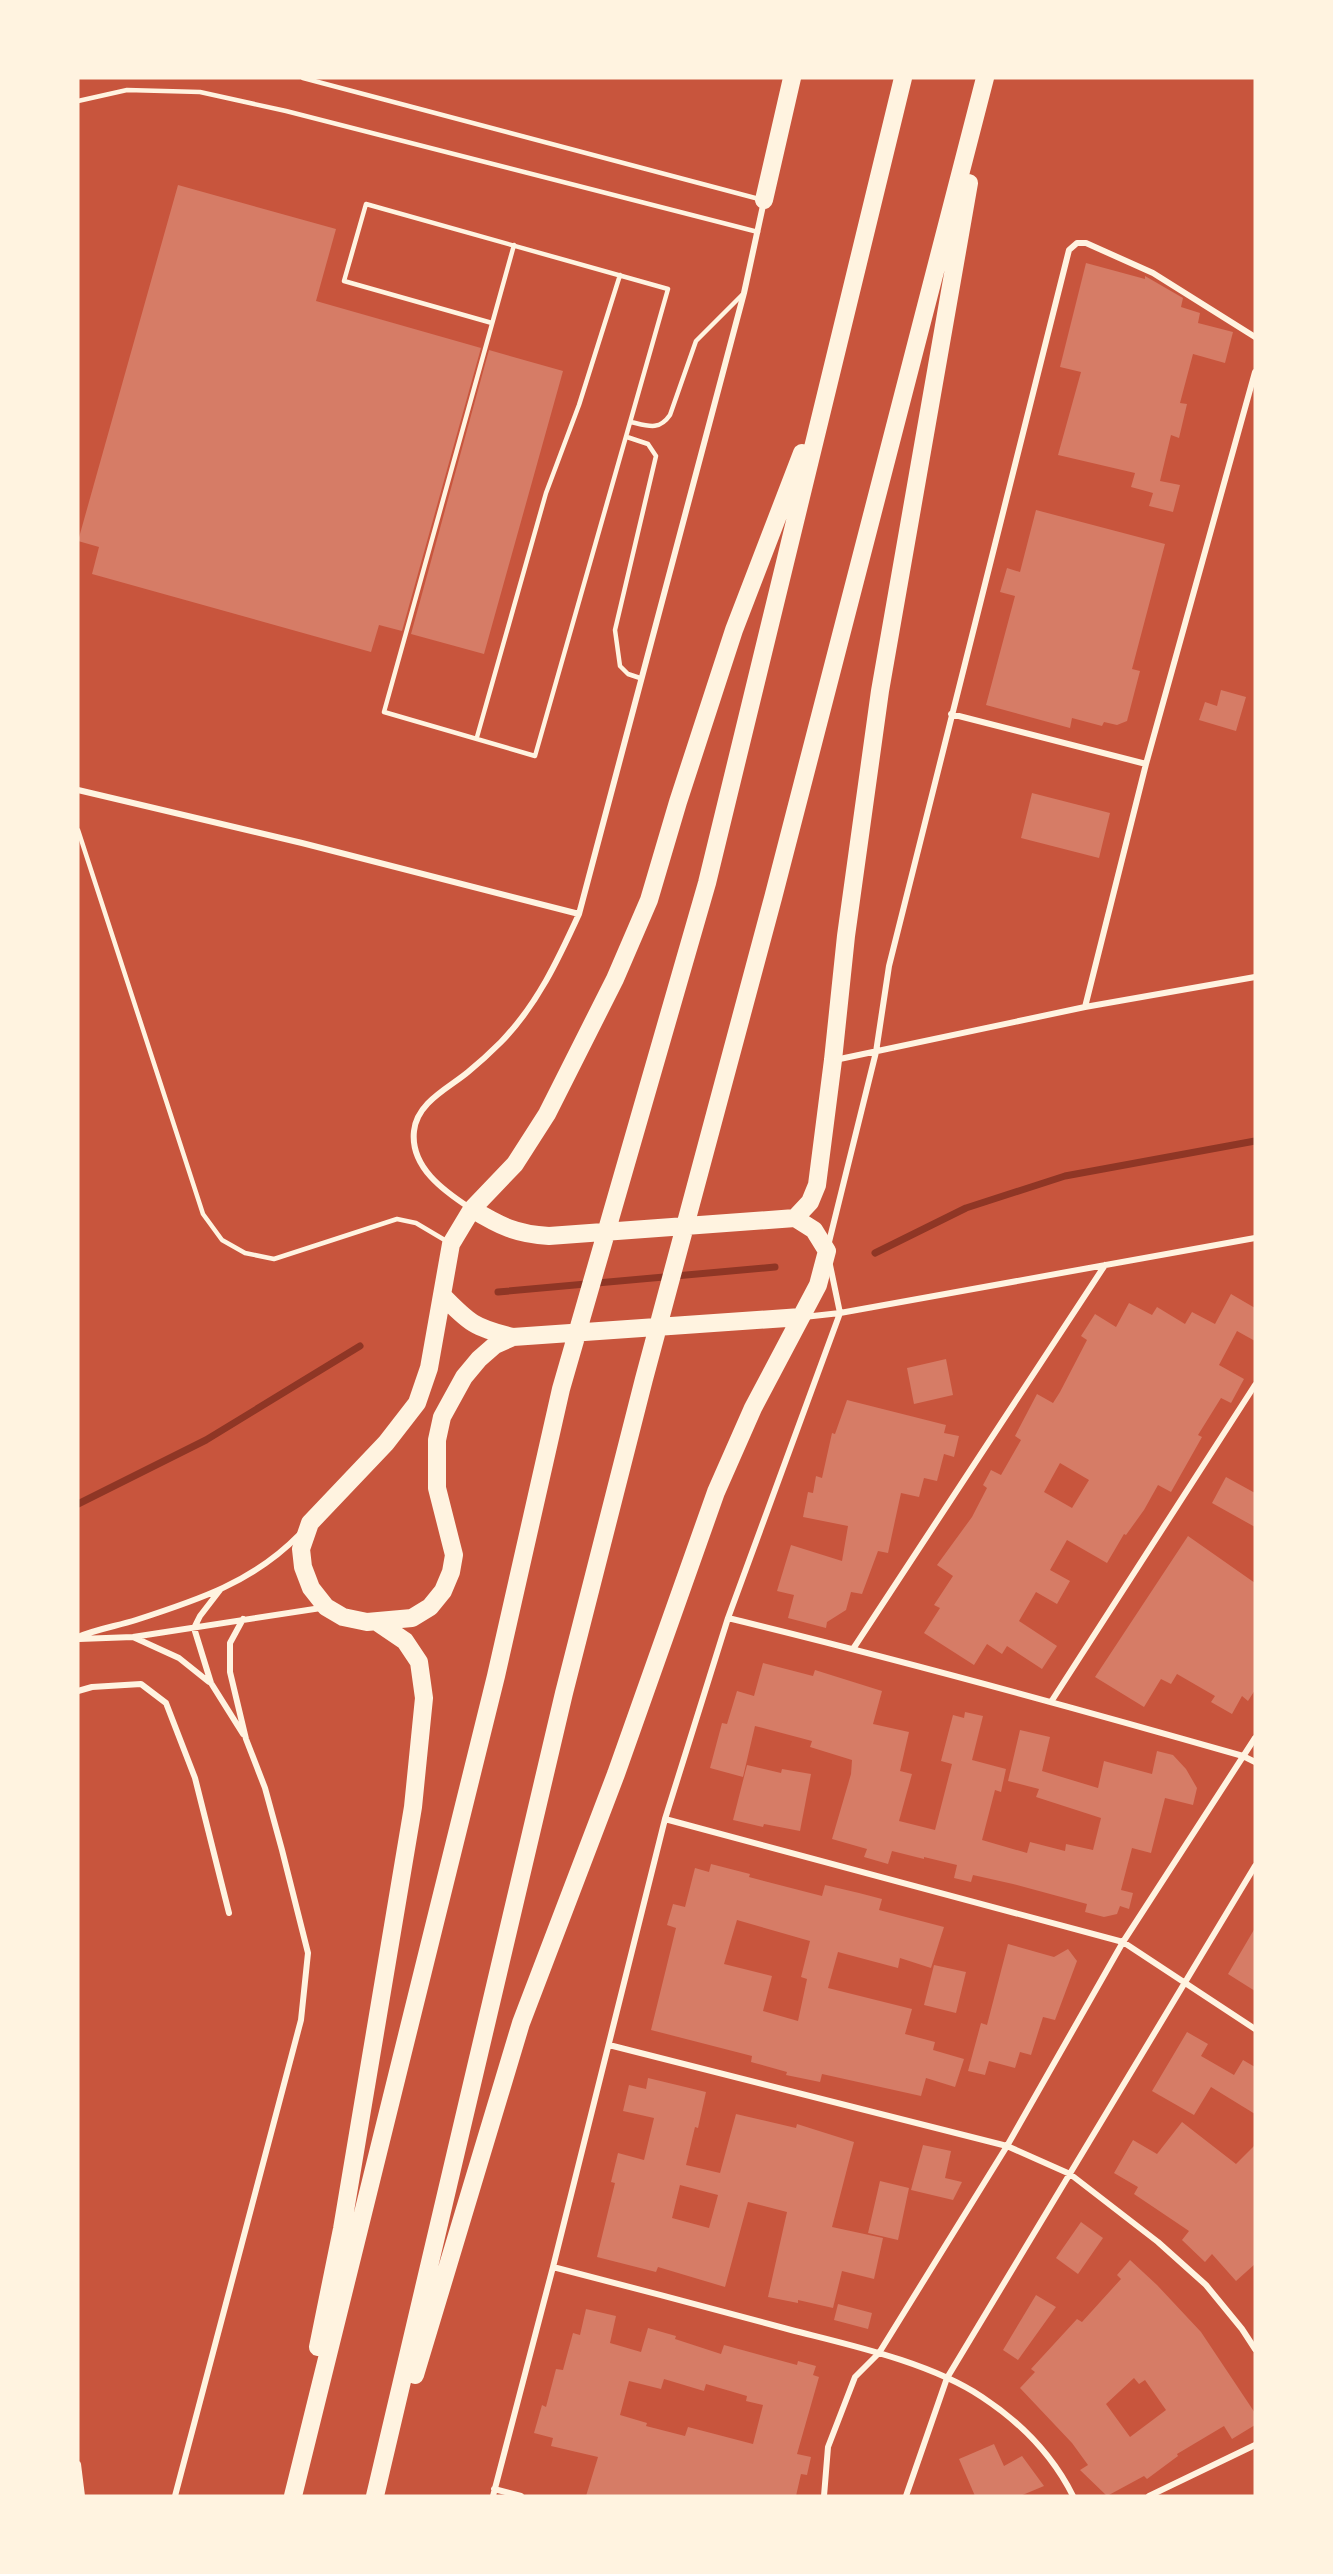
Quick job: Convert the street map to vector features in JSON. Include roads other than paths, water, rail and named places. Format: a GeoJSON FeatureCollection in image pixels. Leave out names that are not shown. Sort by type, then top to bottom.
{"type":"FeatureCollection","features":[{"type":"Feature","properties":{"kind":"highway"},"geometry":{"type":"LineString","coordinates":[[764,200],[792,78]]}},
{"type":"Feature","properties":{"kind":"highway"},"geometry":{"type":"LineString","coordinates":[[291,2496],[496,1676],[561,1389],[630,1143],[707,883],[903,78]]}},
{"type":"Feature","properties":{"kind":"highway"},"geometry":{"type":"LineString","coordinates":[[795,1218],[810,1202],[817,1185],[846,936],[880,691],[986,78]]}},
{"type":"Feature","properties":{"kind":"highway"},"geometry":{"type":"LineString","coordinates":[[376,2496],[564,1693],[644,1379],[773,898],[986,78]]}},
{"type":"Feature","properties":{"kind":"highway"},"geometry":{"type":"LineString","coordinates":[[513,1337],[495,1345],[471,1368],[453,1395],[442,1418],[437,1440],[437,1488],[454,1555],[451,1572],[443,1591],[430,1607],[412,1618],[367,1622],[343,1617],[326,1607],[311,1588],[303,1568],[301,1549],[310,1523],[386,1443],[417,1403],[429,1368],[452,1244],[472,1209],[515,1164],[547,1114],[615,979],[649,900],[734,630],[814,421],[886,153]]}},
{"type":"Feature","properties":{"kind":"highway"},"geometry":{"type":"LineString","coordinates":[[376,2496],[521,2023],[616,1774],[716,1492],[753,1408],[818,1285],[827,1251],[814,1230],[795,1218],[549,1236],[525,1234],[496,1224],[472,1209]]}},
{"type":"Feature","properties":{"kind":"highway"},"geometry":{"type":"LineString","coordinates":[[442,1295],[467,1321],[488,1331],[513,1337],[801,1317]]}},
{"type":"Feature","properties":{"kind":"highway"},"geometry":{"type":"LineString","coordinates":[[291,2496],[344,2217],[413,1807],[424,1698],[419,1662],[405,1641],[377,1622]]}},
{"type":"Feature","properties":{"kind":"street"},"geometry":{"type":"LineString","coordinates":[[472,1209],[443,1190],[429,1175],[417,1155],[414,1131],[422,1111],[444,1088],[467,1073],[501,1042],[522,1017],[555,968],[579,914],[744,293],[764,200]]}},
{"type":"Feature","properties":{"kind":"street"},"geometry":{"type":"LineString","coordinates":[[521,2496],[493,2492],[553,2266],[665,1819],[728,1618],[840,1313],[827,1251],[876,1052],[889,966],[1069,250],[1077,243],[1086,243],[1152,273],[1255,336]]}},
{"type":"Feature","properties":{"kind":"street"},"geometry":{"type":"LineString","coordinates":[[1085,1007],[1146,764],[1255,372]]}},
{"type":"Feature","properties":{"kind":"street"},"geometry":{"type":"LineString","coordinates":[[951,714],[1146,764]]}},
{"type":"Feature","properties":{"kind":"street"},"geometry":{"type":"LineString","coordinates":[[78,790],[302,843],[579,914]]}},
{"type":"Feature","properties":{"kind":"street"},"geometry":{"type":"LineString","coordinates":[[833,1060],[1085,1007],[1255,977]]}},
{"type":"Feature","properties":{"kind":"street"},"geometry":{"type":"LineString","coordinates":[[801,1317],[840,1313],[1255,1238]]}},
{"type":"Feature","properties":{"kind":"street"},"geometry":{"type":"LineString","coordinates":[[853,1648],[1105,1265]]}},
{"type":"Feature","properties":{"kind":"street"},"geometry":{"type":"LineString","coordinates":[[1051,1702],[1255,1385]]}},
{"type":"Feature","properties":{"kind":"street"},"geometry":{"type":"LineString","coordinates":[[78,1638],[100,1628],[134,1620],[221,1590],[264,1567],[310,1523]]}},
{"type":"Feature","properties":{"kind":"street"},"geometry":{"type":"LineString","coordinates":[[221,1590],[200,1616],[194,1628],[211,1683],[246,1739]]}},
{"type":"Feature","properties":{"kind":"street"},"geometry":{"type":"LineString","coordinates":[[78,1638],[133,1637],[326,1607]]}},
{"type":"Feature","properties":{"kind":"street"},"geometry":{"type":"LineString","coordinates":[[728,1618],[853,1648],[1051,1702],[1243,1756],[1255,1762]]}},
{"type":"Feature","properties":{"kind":"street"},"geometry":{"type":"LineString","coordinates":[[175,2496],[301,2020],[308,1953],[265,1788],[246,1739],[230,1672],[230,1643],[243,1619]]}},
{"type":"Feature","properties":{"kind":"street"},"geometry":{"type":"LineString","coordinates":[[133,1637],[179,1659],[211,1683]]}},
{"type":"Feature","properties":{"kind":"street"},"geometry":{"type":"LineString","coordinates":[[78,1691],[92,1687],[141,1684],[166,1703],[195,1778],[229,1913]]}},
{"type":"Feature","properties":{"kind":"street"},"geometry":{"type":"LineString","coordinates":[[824,2496],[828,2447],[855,2377],[879,2353],[1007,2146],[1122,1942],[1255,1738]]}},
{"type":"Feature","properties":{"kind":"street"},"geometry":{"type":"LineString","coordinates":[[665,1819],[1122,1942],[1185,1981],[1255,2029]]}},
{"type":"Feature","properties":{"kind":"street"},"geometry":{"type":"LineString","coordinates":[[906,2496],[947,2378],[1255,1866]]}},
{"type":"Feature","properties":{"kind":"street"},"geometry":{"type":"LineString","coordinates":[[609,2045],[1007,2146],[1070,2174],[1158,2242],[1206,2285],[1242,2329],[1255,2349]]}},
{"type":"Feature","properties":{"kind":"street"},"geometry":{"type":"LineString","coordinates":[[553,2266],[879,2353],[947,2378],[982,2397],[1028,2433],[1064,2477],[1073,2496]]}},
{"type":"Feature","properties":{"kind":"street"},"geometry":{"type":"LineString","coordinates":[[1149,2496],[1255,2445]]}},
{"type":"Feature","properties":{"kind":"street"},"geometry":{"type":"LineString","coordinates":[[78,2464],[82,2496]]}},
{"type":"Feature","properties":{"kind":"lane"},"geometry":{"type":"LineString","coordinates":[[303,78],[764,200]]}},
{"type":"Feature","properties":{"kind":"lane"},"geometry":{"type":"LineString","coordinates":[[78,101],[127,90],[200,92],[298,114],[758,232]]}},
{"type":"Feature","properties":{"kind":"lane"},"geometry":{"type":"LineString","coordinates":[[492,323],[344,282],[366,204],[514,245],[668,289],[632,422],[535,756],[477,737],[384,712],[514,245]]}},
{"type":"Feature","properties":{"kind":"lane"},"geometry":{"type":"LineString","coordinates":[[477,737],[546,493],[579,405],[620,275]]}},
{"type":"Feature","properties":{"kind":"lane"},"geometry":{"type":"LineString","coordinates":[[632,422],[652,427],[664,423],[670,415],[696,341],[744,293]]}},
{"type":"Feature","properties":{"kind":"lane"},"geometry":{"type":"LineString","coordinates":[[627,437],[650,445],[656,456],[615,630],[620,666],[628,674],[640,678]]}},
{"type":"Feature","properties":{"kind":"lane"},"geometry":{"type":"LineString","coordinates":[[78,830],[203,1214],[211,1228],[222,1240],[245,1253],[274,1259],[397,1219],[417,1223],[452,1244]]}},
{"type":"Feature","properties":{"kind":"waterway"},"geometry":{"type":"LineString","coordinates":[[875,1253],[966,1208],[1065,1176],[1255,1141]]}},
{"type":"Feature","properties":{"kind":"waterway"},"geometry":{"type":"LineString","coordinates":[[498,1292],[775,1267]]}},
{"type":"Feature","properties":{"kind":"waterway"},"geometry":{"type":"LineString","coordinates":[[78,1504],[206,1440],[360,1346]]}}]}
